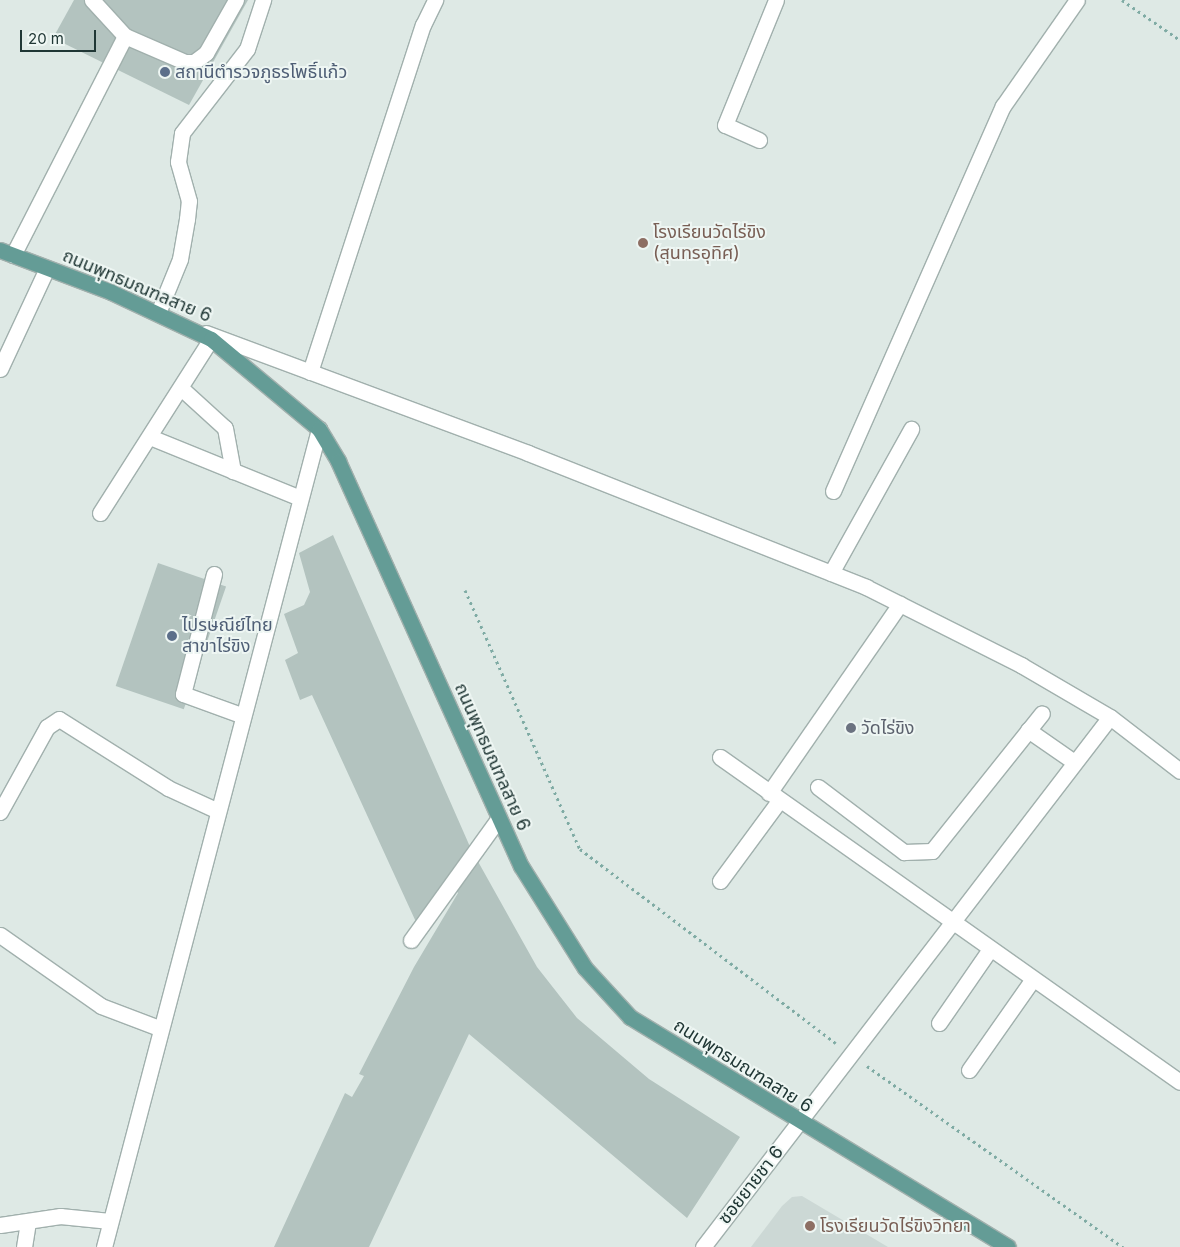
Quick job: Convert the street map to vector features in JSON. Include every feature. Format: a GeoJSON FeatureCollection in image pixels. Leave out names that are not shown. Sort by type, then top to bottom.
{"type":"FeatureCollection","features":[{"type":"Feature","properties":{"kind":"main road","name":"ถนนพุทธมณฑลสาย 6"},"geometry":{"type":"LineString","coordinates":[[6,253],[158,312],[190,327],[211,339],[319,429],[338,461],[499,818],[548,915],[584,968],[630,1017],[799,1123],[1008,1247]]}},
{"type":"Feature","properties":{"kind":"street"},"geometry":{"type":"LineString","coordinates":[[92,0],[126,36],[190,63],[206,53],[236,0]]}},
{"type":"Feature","properties":{"kind":"street"},"geometry":{"type":"LineString","coordinates":[[158,312],[180,259],[187,219],[189,201],[178,162],[182,133],[206,95],[247,49],[263,0]]}},
{"type":"Feature","properties":{"kind":"street"},"geometry":{"type":"LineString","coordinates":[[310,372],[423,25],[435,0]]}},
{"type":"Feature","properties":{"kind":"street"},"geometry":{"type":"LineString","coordinates":[[759,140],[725,125],[776,0]]}},
{"type":"Feature","properties":{"kind":"street"},"geometry":{"type":"LineString","coordinates":[[833,491],[1003,106],[1077,0]]}},
{"type":"Feature","properties":{"kind":"street"},"geometry":{"type":"LineString","coordinates":[[6,253],[126,36]]}},
{"type":"Feature","properties":{"kind":"street"},"geometry":{"type":"LineString","coordinates":[[0,368],[47,268]]}},
{"type":"Feature","properties":{"kind":"street"},"geometry":{"type":"LineString","coordinates":[[190,327],[831,573],[900,604],[1021,665],[1110,717],[1180,771]]}},
{"type":"Feature","properties":{"kind":"street"},"geometry":{"type":"LineString","coordinates":[[100,513],[211,339]]}},
{"type":"Feature","properties":{"kind":"street"},"geometry":{"type":"LineString","coordinates":[[181,388],[226,428],[231,441],[233,471]]}},
{"type":"Feature","properties":{"kind":"street"},"geometry":{"type":"LineString","coordinates":[[104,1247],[216,810],[319,429]]}},
{"type":"Feature","properties":{"kind":"street"},"geometry":{"type":"LineString","coordinates":[[831,573],[911,429]]}},
{"type":"Feature","properties":{"kind":"street"},"geometry":{"type":"LineString","coordinates":[[150,437],[300,498]]}},
{"type":"Feature","properties":{"kind":"street"},"geometry":{"type":"LineString","coordinates":[[214,574],[183,694],[241,715]]}},
{"type":"Feature","properties":{"kind":"street"},"geometry":{"type":"LineString","coordinates":[[720,881],[900,604]]}},
{"type":"Feature","properties":{"kind":"street"},"geometry":{"type":"LineString","coordinates":[[818,787],[904,852],[932,851],[1042,712]]}},
{"type":"Feature","properties":{"kind":"street","name":"ซอยยายชา 6"},"geometry":{"type":"LineString","coordinates":[[703,1247],[1110,717]]}},
{"type":"Feature","properties":{"kind":"street"},"geometry":{"type":"LineString","coordinates":[[0,812],[47,727],[59,719],[168,788],[216,810]]}},
{"type":"Feature","properties":{"kind":"street"},"geometry":{"type":"LineString","coordinates":[[1028,730],[1074,762]]}},
{"type":"Feature","properties":{"kind":"street"},"geometry":{"type":"LineString","coordinates":[[720,757],[774,797],[1180,1082]]}},
{"type":"Feature","properties":{"kind":"street"},"geometry":{"type":"LineString","coordinates":[[411,940],[499,818]]}},
{"type":"Feature","properties":{"kind":"street"},"geometry":{"type":"LineString","coordinates":[[0,935],[101,1006],[159,1028]]}},
{"type":"Feature","properties":{"kind":"street"},"geometry":{"type":"LineString","coordinates":[[939,1023],[990,949]]}},
{"type":"Feature","properties":{"kind":"street"},"geometry":{"type":"LineString","coordinates":[[969,1070],[1033,979]]}},
{"type":"Feature","properties":{"kind":"street"},"geometry":{"type":"LineString","coordinates":[[1,1224],[60,1216],[110,1221]]}},
{"type":"Feature","properties":{"kind":"street"},"geometry":{"type":"LineString","coordinates":[[24,1247],[28,1221]]}},
{"type":"Feature","properties":{"kind":"path"},"geometry":{"type":"LineString","coordinates":[[1122,0],[1180,40]]}},
{"type":"Feature","properties":{"kind":"path"},"geometry":{"type":"LineString","coordinates":[[465,590],[580,849],[850,1054],[1123,1247]]}},
{"type":"Feature","properties":{"kind":"shaded area","name":"โรงเรียนวัดไร่ขิงวิทยา"},"geometry":{"type":"Polygon","coordinates":[[[802,1196],[888,1247],[751,1247],[782,1206],[792,1197],[802,1196]]]}},
{"type":"Feature","properties":{"kind":"building","name":"สถานีตำรวจภูธรโพธิ์แก้ว"},"geometry":{"type":"Polygon","coordinates":[[[74,0],[248,0],[189,105],[53,38],[74,0]]]}},
{"type":"Feature","properties":{"kind":"building"},"geometry":{"type":"Polygon","coordinates":[[[333,535],[471,849],[537,967],[577,1018],[649,1079],[740,1137],[687,1218],[469,1034],[369,1247],[274,1247],[345,1093],[352,1097],[364,1076],[359,1074],[414,967],[458,893],[448,879],[416,922],[312,695],[300,700],[285,660],[298,653],[284,614],[304,605],[310,592],[299,553],[333,535]]]}},
{"type":"Feature","properties":{"kind":"building","name":"ไปรษณีย์ไทย สาขาไร่ขิง"},"geometry":{"type":"Polygon","coordinates":[[[158,563],[226,586],[184,709],[116,686],[158,563]]]}},
{"type":"Feature","properties":{"kind":"place","name":"สถานีตำรวจภูธรโพธิ์แก้ว"},"geometry":{"type":"Point","coordinates":[165,72]}},
{"type":"Feature","properties":{"kind":"place","name":"โรงเรียนวัดไร่ขิง (สุนทรอุทิศ)"},"geometry":{"type":"Point","coordinates":[643,243]}},
{"type":"Feature","properties":{"kind":"place","name":"ไปรษณีย์ไทย สาขาไร่ขิง"},"geometry":{"type":"Point","coordinates":[172,636]}},
{"type":"Feature","properties":{"kind":"place","name":"วัดไร่ขิง"},"geometry":{"type":"Point","coordinates":[851,728]}},
{"type":"Feature","properties":{"kind":"place","name":"โรงเรียนวัดไร่ขิงวิทยา"},"geometry":{"type":"Point","coordinates":[810,1226]}}]}
